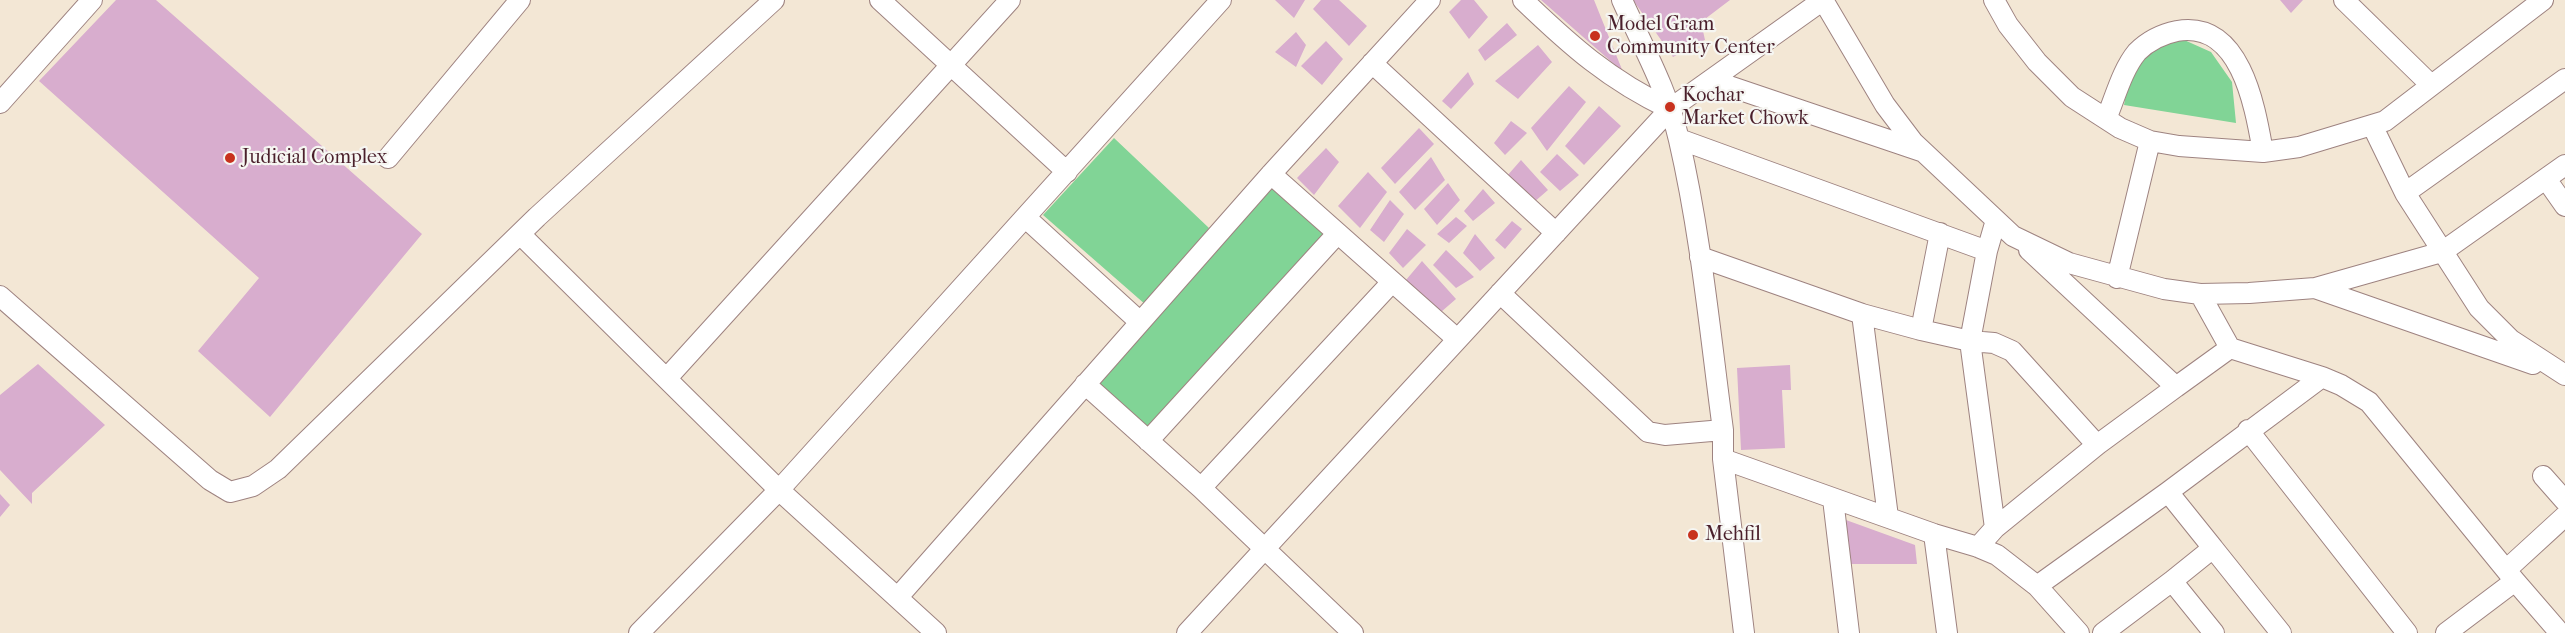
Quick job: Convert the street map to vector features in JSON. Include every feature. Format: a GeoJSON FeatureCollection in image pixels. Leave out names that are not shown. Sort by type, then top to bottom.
{"type":"FeatureCollection","features":[{"type":"Feature","properties":{"kind":"street"},"geometry":{"type":"LineString","coordinates":[[0,104],[92,0]]}},
{"type":"Feature","properties":{"kind":"street"},"geometry":{"type":"LineString","coordinates":[[388,158],[520,0]]}},
{"type":"Feature","properties":{"kind":"street"},"geometry":{"type":"LineString","coordinates":[[0,296],[210,480],[230,492],[253,486],[278,469],[520,234],[774,0]]}},
{"type":"Feature","properties":{"kind":"street"},"geometry":{"type":"LineString","coordinates":[[880,0],[1067,172]]}},
{"type":"Feature","properties":{"kind":"street"},"geometry":{"type":"LineString","coordinates":[[667,378],[1010,0]]}},
{"type":"Feature","properties":{"kind":"street"},"geometry":{"type":"LineString","coordinates":[[645,631],[779,490],[1221,0]]}},
{"type":"Feature","properties":{"kind":"street"},"geometry":{"type":"LineString","coordinates":[[898,597],[1271,174],[1430,0]]}},
{"type":"Feature","properties":{"kind":"street"},"geometry":{"type":"LineString","coordinates":[[1523,0],[1575,49],[1608,75],[1670,109]]}},
{"type":"Feature","properties":{"kind":"street"},"geometry":{"type":"LineString","coordinates":[[1622,0],[1670,109],[1679,139],[1700,257],[1723,430],[1723,459],[1744,633]]}},
{"type":"Feature","properties":{"kind":"street"},"geometry":{"type":"LineString","coordinates":[[1187,633],[1670,109],[1823,0],[1885,105],[1913,142],[2176,387]]}},
{"type":"Feature","properties":{"kind":"street"},"geometry":{"type":"LineString","coordinates":[[1994,0],[2008,26],[2037,62],[2072,97],[2106,119],[2150,141],[2179,146],[2263,152],[2298,147],[2385,121],[2543,0]]}},
{"type":"Feature","properties":{"kind":"street"},"geometry":{"type":"LineString","coordinates":[[2344,0],[2431,85]]}},
{"type":"Feature","properties":{"kind":"street"},"geometry":{"type":"LineString","coordinates":[[2106,119],[2129,64],[2138,52],[2151,40],[2166,34],[2193,30],[2210,36],[2226,48],[2242,71],[2247,80],[2256,114],[2263,152]]}},
{"type":"Feature","properties":{"kind":"street"},"geometry":{"type":"LineString","coordinates":[[1372,63],[1556,232]]}},
{"type":"Feature","properties":{"kind":"street"},"geometry":{"type":"LineString","coordinates":[[2404,193],[2565,79]]}},
{"type":"Feature","properties":{"kind":"street"},"geometry":{"type":"LineString","coordinates":[[1711,80],[1924,152]]}},
{"type":"Feature","properties":{"kind":"street"},"geometry":{"type":"LineString","coordinates":[[2372,125],[2404,193],[2479,308],[2511,340],[2563,374]]}},
{"type":"Feature","properties":{"kind":"street"},"geometry":{"type":"LineString","coordinates":[[1679,139],[1987,251]]}},
{"type":"Feature","properties":{"kind":"street"},"geometry":{"type":"LineString","coordinates":[[2117,278],[2150,141]]}},
{"type":"Feature","properties":{"kind":"street"},"geometry":{"type":"LineString","coordinates":[[2013,236],[2069,263],[2164,289],[2200,294],[2315,288],[2442,252],[2565,165]]}},
{"type":"Feature","properties":{"kind":"street"},"geometry":{"type":"LineString","coordinates":[[1271,174],[1457,339]]}},
{"type":"Feature","properties":{"kind":"street"},"geometry":{"type":"LineString","coordinates":[[2546,179],[2565,207]]}},
{"type":"Feature","properties":{"kind":"street"},"geometry":{"type":"LineString","coordinates":[[1026,218],[1140,322]]}},
{"type":"Feature","properties":{"kind":"street"},"geometry":{"type":"LineString","coordinates":[[1995,528],[1970,341],[1987,251],[1996,220]]}},
{"type":"Feature","properties":{"kind":"street"},"geometry":{"type":"LineString","coordinates":[[1920,330],[1940,233]]}},
{"type":"Feature","properties":{"kind":"street"},"geometry":{"type":"LineString","coordinates":[[520,234],[779,490],[936,633]]}},
{"type":"Feature","properties":{"kind":"street"},"geometry":{"type":"LineString","coordinates":[[1148,441],[1337,234]]}},
{"type":"Feature","properties":{"kind":"street"},"geometry":{"type":"LineString","coordinates":[[1700,257],[1862,314],[1970,341],[1994,343],[2012,351],[2097,445]]}},
{"type":"Feature","properties":{"kind":"street"},"geometry":{"type":"LineString","coordinates":[[1201,488],[1392,282]]}},
{"type":"Feature","properties":{"kind":"street"},"geometry":{"type":"LineString","coordinates":[[2315,288],[2563,374]]}},
{"type":"Feature","properties":{"kind":"street"},"geometry":{"type":"LineString","coordinates":[[1500,293],[1648,432],[1665,435],[1723,430]]}},
{"type":"Feature","properties":{"kind":"street"},"geometry":{"type":"LineString","coordinates":[[2200,294],[2230,348],[2322,377],[2341,385],[2369,402],[2510,576],[2560,633]]}},
{"type":"Feature","properties":{"kind":"street"},"geometry":{"type":"LineString","coordinates":[[1862,314],[1888,518]]}},
{"type":"Feature","properties":{"kind":"street"},"geometry":{"type":"LineString","coordinates":[[1978,547],[1995,528],[2097,445],[2230,348]]}},
{"type":"Feature","properties":{"kind":"street"},"geometry":{"type":"LineString","coordinates":[[2037,586],[2322,377]]}},
{"type":"Feature","properties":{"kind":"street"},"geometry":{"type":"LineString","coordinates":[[1085,384],[1201,488],[1353,633]]}},
{"type":"Feature","properties":{"kind":"street"},"geometry":{"type":"LineString","coordinates":[[2248,430],[2407,633]]}},
{"type":"Feature","properties":{"kind":"street"},"geometry":{"type":"LineString","coordinates":[[1723,459],[1997,555],[2037,586],[2079,633]]}},
{"type":"Feature","properties":{"kind":"street"},"geometry":{"type":"LineString","coordinates":[[2543,476],[2565,501]]}},
{"type":"Feature","properties":{"kind":"street"},"geometry":{"type":"LineString","coordinates":[[2168,492],[2281,633]]}},
{"type":"Feature","properties":{"kind":"street"},"geometry":{"type":"LineString","coordinates":[[1833,499],[1849,633]]}},
{"type":"Feature","properties":{"kind":"street"},"geometry":{"type":"LineString","coordinates":[[2446,633],[2510,576],[2565,516]]}},
{"type":"Feature","properties":{"kind":"street"},"geometry":{"type":"LineString","coordinates":[[1934,534],[1947,633]]}},
{"type":"Feature","properties":{"kind":"street"},"geometry":{"type":"LineString","coordinates":[[2103,633],[2213,548]]}},
{"type":"Feature","properties":{"kind":"street"},"geometry":{"type":"LineString","coordinates":[[2172,581],[2214,633]]}},
{"type":"Feature","properties":{"kind":"green space"},"geometry":{"type":"Polygon","coordinates":[[[2182,39],[2211,52],[2232,82],[2236,123],[2124,105],[2130,72],[2158,44],[2182,39]]]}},
{"type":"Feature","properties":{"kind":"green space"},"geometry":{"type":"Polygon","coordinates":[[[1114,138],[1209,228],[1146,305],[1043,215],[1114,138]]]}},
{"type":"Feature","properties":{"kind":"green space"},"geometry":{"type":"Polygon","coordinates":[[[1270,182],[1326,232],[1151,435],[1092,381],[1270,182]]]}},
{"type":"Feature","properties":{"kind":"building","name":"Judicial Complex"},"geometry":{"type":"Polygon","coordinates":[[[116,0],[156,0],[422,234],[270,417],[198,351],[259,278],[39,81],[116,0]]]}},
{"type":"Feature","properties":{"kind":"building"},"geometry":{"type":"Polygon","coordinates":[[[1275,0],[1305,0],[1294,18],[1275,0]]]}},
{"type":"Feature","properties":{"kind":"building"},"geometry":{"type":"Polygon","coordinates":[[[1321,0],[1339,0],[1367,26],[1349,46],[1313,9],[1321,0]]]}},
{"type":"Feature","properties":{"kind":"building"},"geometry":{"type":"Polygon","coordinates":[[[1461,0],[1474,0],[1488,17],[1469,39],[1449,12],[1461,0]]]}},
{"type":"Feature","properties":{"kind":"building","name":"Model Gram Community Center"},"geometry":{"type":"Polygon","coordinates":[[[1541,0],[1594,0],[1623,72],[1541,0]]]}},
{"type":"Feature","properties":{"kind":"building"},"geometry":{"type":"Polygon","coordinates":[[[1633,0],[1730,0],[1701,22],[1705,40],[1673,57],[1633,0]]]}},
{"type":"Feature","properties":{"kind":"building"},"geometry":{"type":"Polygon","coordinates":[[[2280,0],[2303,0],[2291,13],[2280,0]]]}},
{"type":"Feature","properties":{"kind":"building"},"geometry":{"type":"Polygon","coordinates":[[[1507,23],[1517,35],[1485,61],[1478,50],[1507,23]]]}},
{"type":"Feature","properties":{"kind":"building"},"geometry":{"type":"Polygon","coordinates":[[[1296,32],[1306,45],[1296,67],[1275,52],[1296,32]]]}},
{"type":"Feature","properties":{"kind":"building"},"geometry":{"type":"Polygon","coordinates":[[[1326,41],[1343,59],[1322,85],[1301,66],[1326,41]]]}},
{"type":"Feature","properties":{"kind":"building"},"geometry":{"type":"Polygon","coordinates":[[[1538,45],[1552,62],[1518,99],[1495,81],[1538,45]]]}},
{"type":"Feature","properties":{"kind":"building"},"geometry":{"type":"Polygon","coordinates":[[[1468,72],[1474,84],[1451,109],[1442,101],[1468,72]]]}},
{"type":"Feature","properties":{"kind":"building"},"geometry":{"type":"Polygon","coordinates":[[[1569,86],[1586,102],[1547,151],[1531,128],[1569,86]]]}},
{"type":"Feature","properties":{"kind":"building"},"geometry":{"type":"Polygon","coordinates":[[[1599,106],[1621,126],[1584,165],[1565,146],[1599,106]]]}},
{"type":"Feature","properties":{"kind":"building"},"geometry":{"type":"Polygon","coordinates":[[[1511,121],[1527,133],[1505,155],[1494,143],[1511,121]]]}},
{"type":"Feature","properties":{"kind":"building"},"geometry":{"type":"Polygon","coordinates":[[[1419,128],[1434,144],[1395,184],[1381,168],[1419,128]]]}},
{"type":"Feature","properties":{"kind":"building"},"geometry":{"type":"Polygon","coordinates":[[[1326,148],[1339,162],[1314,195],[1297,178],[1326,148]]]}},
{"type":"Feature","properties":{"kind":"building"},"geometry":{"type":"Polygon","coordinates":[[[1557,154],[1579,175],[1560,191],[1540,172],[1557,154]]]}},
{"type":"Feature","properties":{"kind":"building"},"geometry":{"type":"Polygon","coordinates":[[[1431,157],[1445,180],[1415,210],[1399,192],[1431,157]]]}},
{"type":"Feature","properties":{"kind":"building"},"geometry":{"type":"Polygon","coordinates":[[[1521,160],[1548,190],[1533,203],[1507,176],[1521,160]]]}},
{"type":"Feature","properties":{"kind":"building"},"geometry":{"type":"Polygon","coordinates":[[[1368,172],[1387,192],[1360,228],[1338,206],[1368,172]]]}},
{"type":"Feature","properties":{"kind":"building"},"geometry":{"type":"Polygon","coordinates":[[[1448,183],[1460,200],[1437,225],[1424,209],[1448,183]]]}},
{"type":"Feature","properties":{"kind":"building"},"geometry":{"type":"Polygon","coordinates":[[[1483,189],[1495,203],[1473,221],[1464,211],[1483,189]]]}},
{"type":"Feature","properties":{"kind":"building"},"geometry":{"type":"Polygon","coordinates":[[[1390,200],[1404,214],[1384,242],[1370,230],[1390,200]]]}},
{"type":"Feature","properties":{"kind":"building"},"geometry":{"type":"Polygon","coordinates":[[[1456,217],[1467,226],[1449,243],[1437,234],[1456,217]]]}},
{"type":"Feature","properties":{"kind":"building"},"geometry":{"type":"Polygon","coordinates":[[[1512,221],[1522,229],[1505,249],[1495,240],[1512,221]]]}},
{"type":"Feature","properties":{"kind":"building"},"geometry":{"type":"Polygon","coordinates":[[[1407,229],[1426,245],[1403,268],[1389,253],[1407,229]]]}},
{"type":"Feature","properties":{"kind":"building"},"geometry":{"type":"Polygon","coordinates":[[[1475,234],[1495,258],[1480,271],[1463,253],[1475,234]]]}},
{"type":"Feature","properties":{"kind":"building"},"geometry":{"type":"Polygon","coordinates":[[[1446,250],[1474,277],[1456,288],[1433,265],[1446,250]]]}},
{"type":"Feature","properties":{"kind":"building"},"geometry":{"type":"Polygon","coordinates":[[[1422,261],[1456,299],[1441,312],[1406,280],[1422,261]]]}},
{"type":"Feature","properties":{"kind":"building"},"geometry":{"type":"Polygon","coordinates":[[[38,364],[105,425],[32,493],[32,504],[0,470],[0,395],[38,364]]]}},
{"type":"Feature","properties":{"kind":"building"},"geometry":{"type":"Polygon","coordinates":[[[1790,365],[1791,390],[1782,390],[1785,448],[1741,450],[1737,368],[1790,365]]]}},
{"type":"Feature","properties":{"kind":"building"},"geometry":{"type":"Polygon","coordinates":[[[0,494],[10,505],[0,517],[0,494]]]}},
{"type":"Feature","properties":{"kind":"building"},"geometry":{"type":"Polygon","coordinates":[[[1846,520],[1915,545],[1917,564],[1847,564],[1846,520]]]}},
{"type":"Feature","properties":{"kind":"place","name":"Model Gram Community Center"},"geometry":{"type":"Point","coordinates":[1595,36]}},
{"type":"Feature","properties":{"kind":"place","name":"Kochar Market Chowk"},"geometry":{"type":"Point","coordinates":[1670,107]}},
{"type":"Feature","properties":{"kind":"place","name":"Judicial Complex"},"geometry":{"type":"Point","coordinates":[230,158]}},
{"type":"Feature","properties":{"kind":"place","name":"Mehfil"},"geometry":{"type":"Point","coordinates":[1693,535]}}]}
